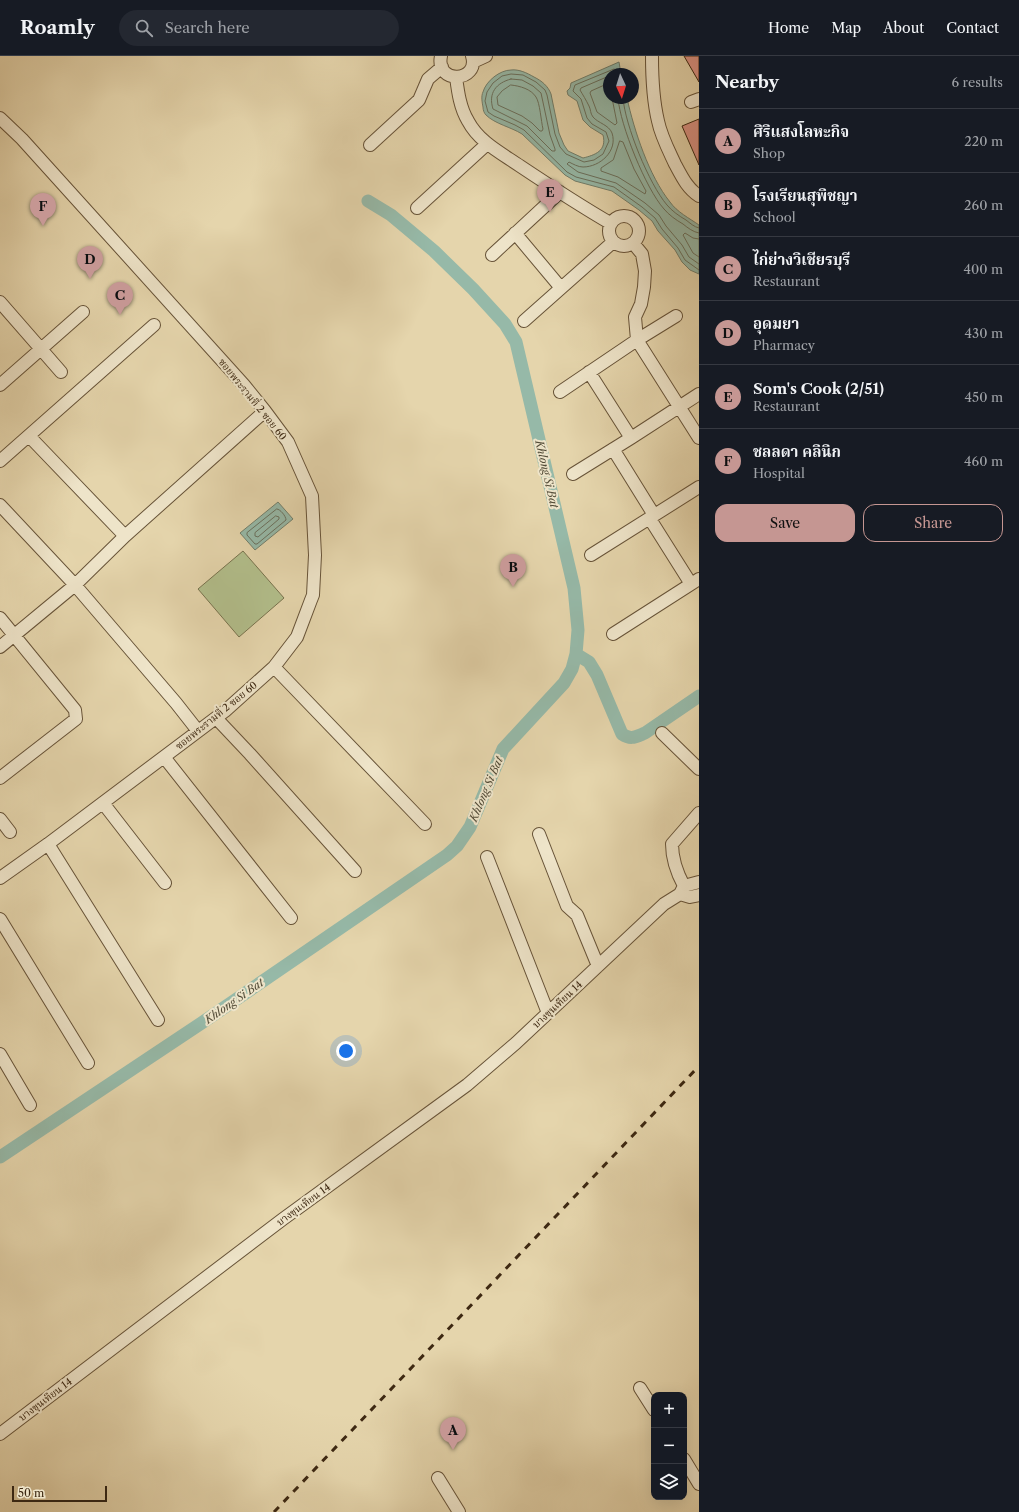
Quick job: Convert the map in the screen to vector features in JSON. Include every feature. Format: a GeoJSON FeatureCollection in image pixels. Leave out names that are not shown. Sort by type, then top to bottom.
{"type":"FeatureCollection","features":[{"type":"Feature","properties":{"kind":"street"},"geometry":{"type":"LineString","coordinates":[[442,62],[446,73],[456,77],[466,75],[470,71],[473,59],[486,56]]}},
{"type":"Feature","properties":{"kind":"street"},"geometry":{"type":"LineString","coordinates":[[652,56],[653,84],[658,122],[669,151],[683,179],[691,191],[699,196]]}},
{"type":"Feature","properties":{"kind":"street"},"geometry":{"type":"LineString","coordinates":[[370,145],[419,100],[428,79],[442,62]]}},
{"type":"Feature","properties":{"kind":"street"},"geometry":{"type":"LineString","coordinates":[[456,77],[460,103],[467,120],[476,133],[487,144],[610,223]]}},
{"type":"Feature","properties":{"kind":"street","name":"ซอยพระรามที่ 2 ซอย 60"},"geometry":{"type":"LineString","coordinates":[[0,118],[28,145],[244,384],[288,442],[312,496],[315,555],[312,600],[297,637],[274,668],[216,718],[48,844],[0,878]]}},
{"type":"Feature","properties":{"kind":"street"},"geometry":{"type":"LineString","coordinates":[[417,208],[487,144]]}},
{"type":"Feature","properties":{"kind":"street"},"geometry":{"type":"LineString","coordinates":[[492,255],[560,192]]}},
{"type":"Feature","properties":{"kind":"street"},"geometry":{"type":"LineString","coordinates":[[620,216],[626,216],[633,219],[638,224],[639,229],[636,240],[633,243],[623,246],[613,242],[608,233],[610,223],[614,219],[620,216]]}},
{"type":"Feature","properties":{"kind":"street"},"geometry":{"type":"LineString","coordinates":[[515,233],[561,288]]}},
{"type":"Feature","properties":{"kind":"street"},"geometry":{"type":"LineString","coordinates":[[524,321],[613,242]]}},
{"type":"Feature","properties":{"kind":"street"},"geometry":{"type":"LineString","coordinates":[[633,243],[642,254],[645,271],[641,304],[635,317],[637,340],[699,438]]}},
{"type":"Feature","properties":{"kind":"street"},"geometry":{"type":"LineString","coordinates":[[0,302],[61,372]]}},
{"type":"Feature","properties":{"kind":"street"},"geometry":{"type":"LineString","coordinates":[[0,385],[83,312]]}},
{"type":"Feature","properties":{"kind":"street"},"geometry":{"type":"LineString","coordinates":[[560,392],[637,340],[676,316]]}},
{"type":"Feature","properties":{"kind":"street"},"geometry":{"type":"LineString","coordinates":[[0,461],[154,325]]}},
{"type":"Feature","properties":{"kind":"street"},"geometry":{"type":"LineString","coordinates":[[589,372],[631,438]]}},
{"type":"Feature","properties":{"kind":"street"},"geometry":{"type":"LineString","coordinates":[[572,474],[699,394]]}},
{"type":"Feature","properties":{"kind":"street"},"geometry":{"type":"LineString","coordinates":[[0,647],[75,584],[125,536],[265,411]]}},
{"type":"Feature","properties":{"kind":"street"},"geometry":{"type":"LineString","coordinates":[[28,436],[125,536]]}},
{"type":"Feature","properties":{"kind":"street"},"geometry":{"type":"LineString","coordinates":[[613,449],[652,517],[695,582],[613,634]]}},
{"type":"Feature","properties":{"kind":"street"},"geometry":{"type":"LineString","coordinates":[[591,555],[699,487]]}},
{"type":"Feature","properties":{"kind":"street"},"geometry":{"type":"LineString","coordinates":[[0,505],[75,584],[198,731]]}},
{"type":"Feature","properties":{"kind":"street"},"geometry":{"type":"LineString","coordinates":[[0,618],[15,634],[75,710],[76,716],[76,719],[0,778]]}},
{"type":"Feature","properties":{"kind":"street"},"geometry":{"type":"LineString","coordinates":[[274,668],[424,824]]}},
{"type":"Feature","properties":{"kind":"street"},"geometry":{"type":"LineString","coordinates":[[216,718],[355,871]]}},
{"type":"Feature","properties":{"kind":"street"},"geometry":{"type":"LineString","coordinates":[[662,733],[699,769]]}},
{"type":"Feature","properties":{"kind":"street"},"geometry":{"type":"LineString","coordinates":[[164,757],[291,918]]}},
{"type":"Feature","properties":{"kind":"street"},"geometry":{"type":"LineString","coordinates":[[103,803],[165,883]]}},
{"type":"Feature","properties":{"kind":"street"},"geometry":{"type":"LineString","coordinates":[[680,892],[672,844],[698,816]]}},
{"type":"Feature","properties":{"kind":"street"},"geometry":{"type":"LineString","coordinates":[[0,819],[10,832]]}},
{"type":"Feature","properties":{"kind":"street"},"geometry":{"type":"LineString","coordinates":[[539,834],[567,906],[577,915],[598,966]]}},
{"type":"Feature","properties":{"kind":"street"},"geometry":{"type":"LineString","coordinates":[[48,844],[158,1020]]}},
{"type":"Feature","properties":{"kind":"street"},"geometry":{"type":"LineString","coordinates":[[487,857],[548,1013]]}},
{"type":"Feature","properties":{"kind":"street"},"geometry":{"type":"LineString","coordinates":[[680,892],[699,882]]}},
{"type":"Feature","properties":{"kind":"street"},"geometry":{"type":"LineString","coordinates":[[680,892],[690,897],[699,894]]}},
{"type":"Feature","properties":{"kind":"street","name":"บางขุนเทียน 14"},"geometry":{"type":"LineString","coordinates":[[0,1434],[283,1219],[467,1085],[516,1043],[664,904],[680,892]]}},
{"type":"Feature","properties":{"kind":"street"},"geometry":{"type":"LineString","coordinates":[[0,919],[88,1063]]}},
{"type":"Feature","properties":{"kind":"street"},"geometry":{"type":"LineString","coordinates":[[0,1054],[30,1105]]}},
{"type":"Feature","properties":{"kind":"street"},"geometry":{"type":"LineString","coordinates":[[640,1388],[651,1405]]}},
{"type":"Feature","properties":{"kind":"street"},"geometry":{"type":"LineString","coordinates":[[687,1464],[699,1484]]}},
{"type":"Feature","properties":{"kind":"street"},"geometry":{"type":"LineString","coordinates":[[438,1478],[459,1512]]}},
{"type":"Feature","properties":{"kind":"green space"},"geometry":{"type":"Polygon","coordinates":[[[243,551],[284,598],[239,637],[198,589],[243,551]]]}},
{"type":"Feature","properties":{"kind":"water"},"geometry":{"type":"Polygon","coordinates":[[[619,62],[620,68],[605,68],[619,62]]]}},
{"type":"Feature","properties":{"kind":"water"},"geometry":{"type":"Polygon","coordinates":[[[603,69],[603,104],[629,104],[638,138],[655,179],[673,206],[683,215],[699,225],[699,274],[690,270],[682,262],[675,250],[658,231],[652,221],[639,210],[612,191],[575,181],[565,175],[522,134],[494,121],[486,115],[484,111],[482,95],[490,80],[507,70],[517,70],[526,73],[542,82],[550,91],[559,133],[568,151],[583,158],[596,154],[602,149],[604,140],[603,135],[590,127],[583,120],[577,101],[568,95],[567,91],[570,88],[571,83],[603,69]]]}},
{"type":"Feature","properties":{"kind":"water"},"geometry":{"type":"Polygon","coordinates":[[[278,502],[293,519],[255,550],[240,533],[278,502]]]}},
{"type":"Feature","properties":{"kind":"building"},"geometry":{"type":"Polygon","coordinates":[[[684,56],[699,56],[699,82],[684,56]]]}},
{"type":"Feature","properties":{"kind":"building"},"geometry":{"type":"Polygon","coordinates":[[[699,119],[699,165],[682,126],[699,119]]]}},
{"type":"Feature","properties":{"kind":"waterway","name":"Khlong Si Bat"},"geometry":{"type":"LineString","coordinates":[[0,1157],[206,1020],[447,855],[457,846],[470,827],[503,749],[564,683],[572,669],[576,654],[578,630],[574,588],[516,342],[505,324],[473,289],[434,251],[391,215],[368,201]]}},
{"type":"Feature","properties":{"kind":"waterway"},"geometry":{"type":"LineString","coordinates":[[576,654],[589,662],[597,675],[622,734],[628,737],[636,737],[645,733],[699,696]]}},
{"type":"Feature","properties":{"kind":"railway"},"geometry":{"type":"LineString","coordinates":[[274,1512],[699,1066]]}},
{"type":"Feature","properties":{"kind":"place","name":"Som's Cook (2/51)"},"geometry":{"type":"Point","coordinates":[550,212]}},
{"type":"Feature","properties":{"kind":"place","name":"ชลลดา คลินิก"},"geometry":{"type":"Point","coordinates":[43,226]}},
{"type":"Feature","properties":{"kind":"place","name":"อุดมยา"},"geometry":{"type":"Point","coordinates":[90,279]}},
{"type":"Feature","properties":{"kind":"place","name":"ไก่ย่างวิเชียรบุรี"},"geometry":{"type":"Point","coordinates":[120,315]}},
{"type":"Feature","properties":{"kind":"place","name":"โรงเรียนสุพิชญา"},"geometry":{"type":"Point","coordinates":[513,587]}},
{"type":"Feature","properties":{"kind":"place","name":"ศิริแสงโลหะกิจ"},"geometry":{"type":"Point","coordinates":[453,1450]}}]}
